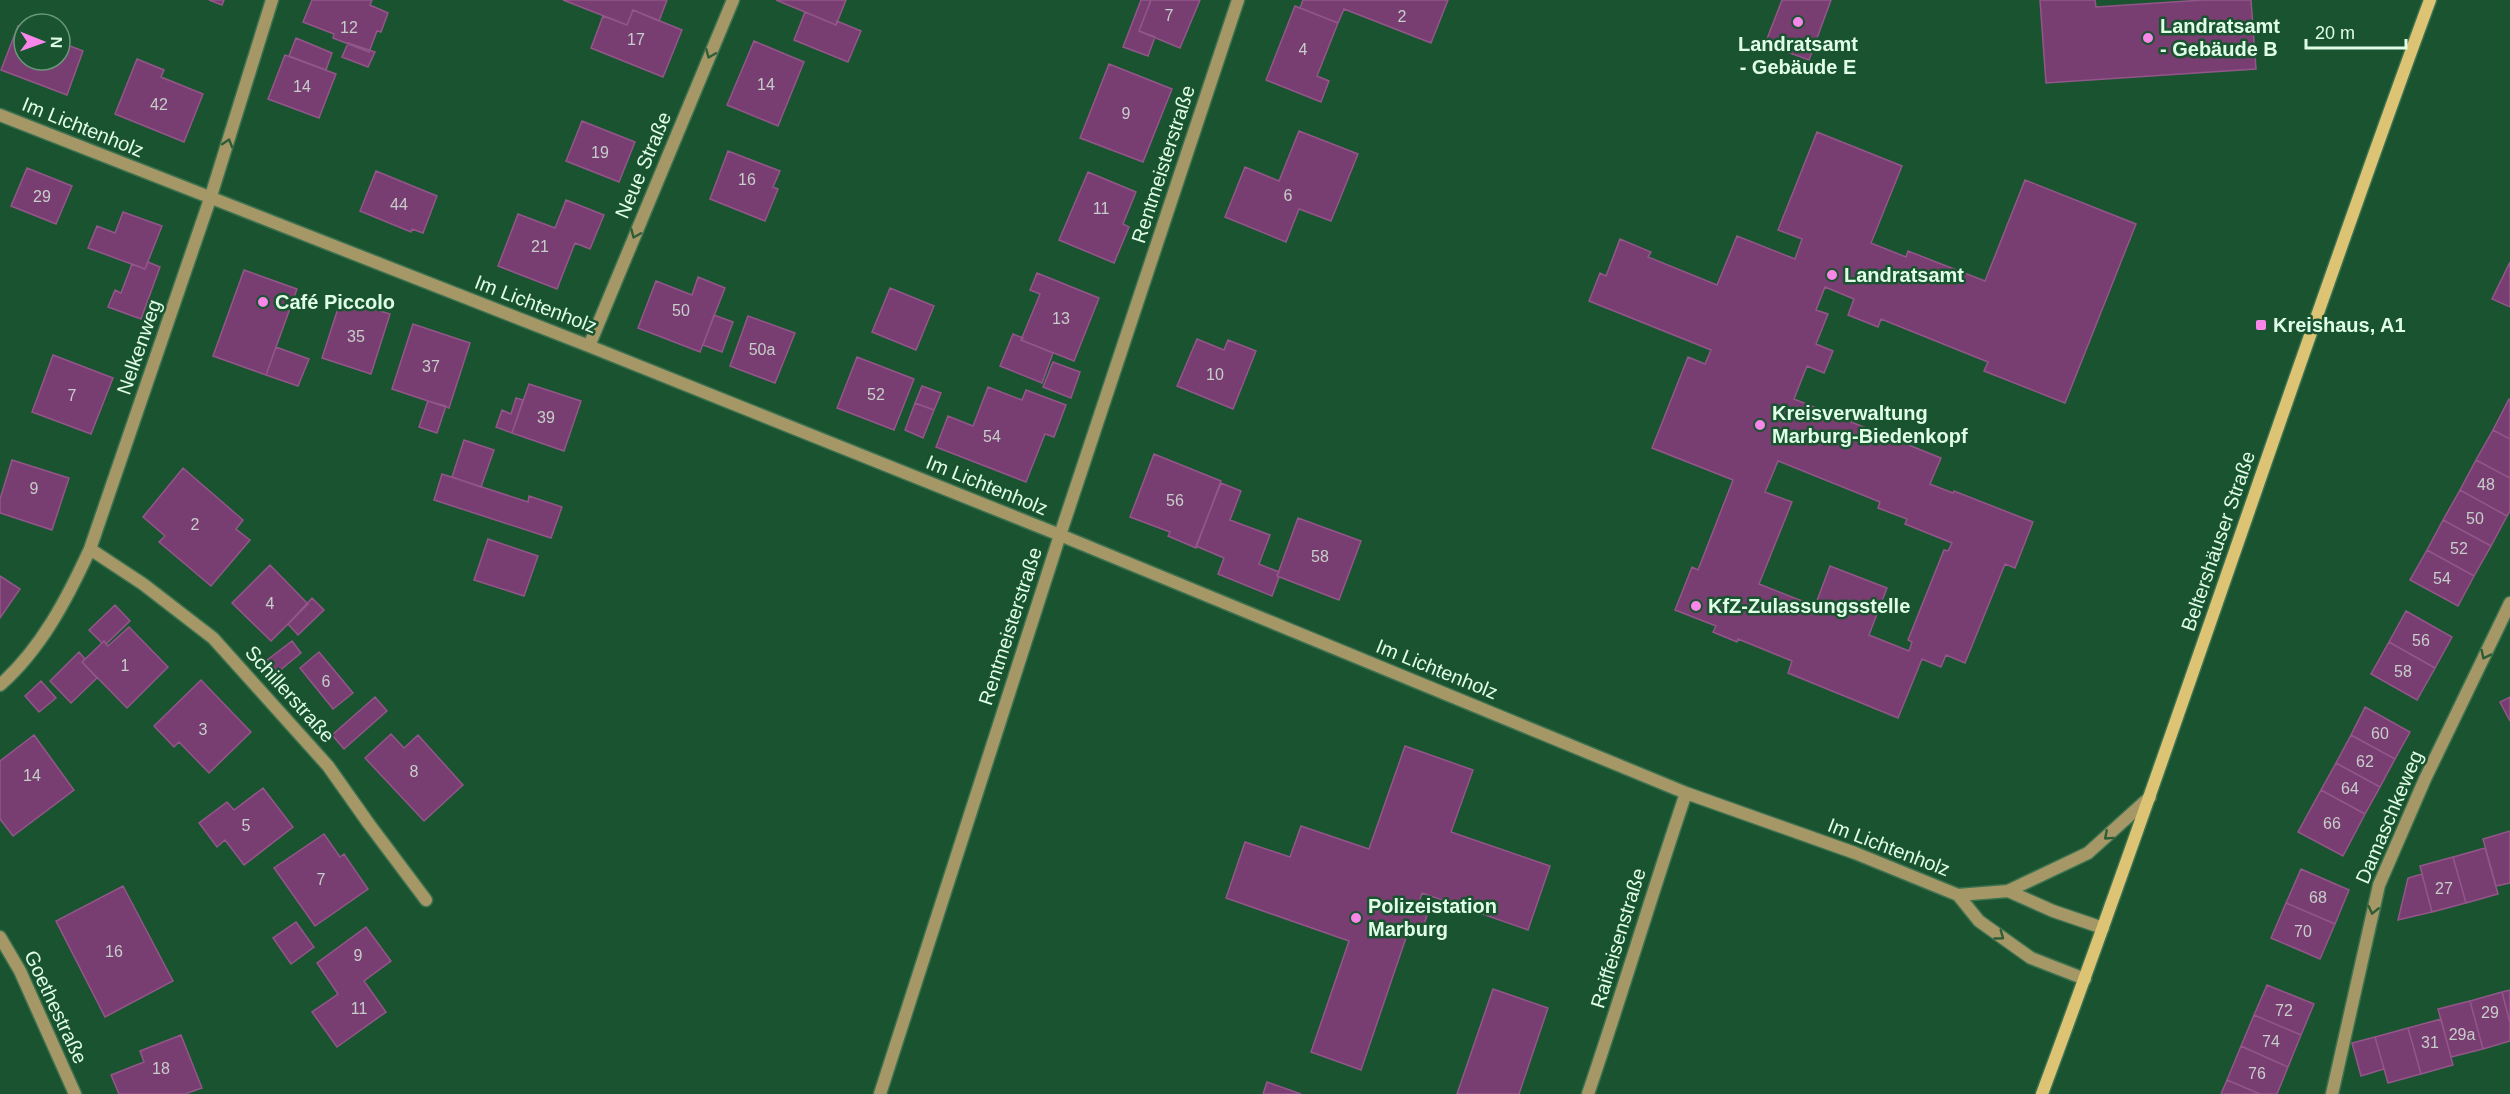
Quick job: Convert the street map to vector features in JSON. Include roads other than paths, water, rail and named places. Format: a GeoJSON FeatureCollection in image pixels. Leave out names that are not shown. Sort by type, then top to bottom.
{"type":"FeatureCollection","features":[{"type":"Feature","properties":{"kind":"main road","name":"Beltershäuser Straße"},"geometry":{"type":"LineString","coordinates":[[2042,1094],[2151,796],[2304,350],[2430,0]]}},
{"type":"Feature","properties":{"kind":"street","name":"Nelkenweg"},"geometry":{"type":"LineString","coordinates":[[0,686],[17,670],[66,602],[90,549],[210,199],[272,0]]}},
{"type":"Feature","properties":{"kind":"street","name":"Neue Straße"},"geometry":{"type":"LineString","coordinates":[[589,346],[733,0]]}},
{"type":"Feature","properties":{"kind":"street","name":"Rentmeisterstraße"},"geometry":{"type":"LineString","coordinates":[[880,1094],[1060,535],[1238,0]]}},
{"type":"Feature","properties":{"kind":"street","name":"Im Lichtenholz"},"geometry":{"type":"LineString","coordinates":[[0,115],[589,346],[1060,535],[1686,793],[1855,853],[1958,895],[2008,891],[2088,854],[2151,796]]}},
{"type":"Feature","properties":{"kind":"street","name":"Schillerstraße"},"geometry":{"type":"LineString","coordinates":[[90,549],[142,584],[213,638],[328,766],[426,900]]}},
{"type":"Feature","properties":{"kind":"street","name":"Damaschkeweg"},"geometry":{"type":"LineString","coordinates":[[2332,1094],[2379,885],[2425,779],[2510,603]]}},
{"type":"Feature","properties":{"kind":"street","name":"Raiffeisenstraße"},"geometry":{"type":"LineString","coordinates":[[1588,1094],[1622,995],[1642,921],[1686,793]]}},
{"type":"Feature","properties":{"kind":"street","name":"Im Lichtenholz"},"geometry":{"type":"LineString","coordinates":[[2008,891],[2053,911],[2103,928]]}},
{"type":"Feature","properties":{"kind":"street","name":"Im Lichtenholz"},"geometry":{"type":"LineString","coordinates":[[1958,895],[1979,921],[2031,958],[2085,979]]}},
{"type":"Feature","properties":{"kind":"street","name":"Goethestraße"},"geometry":{"type":"LineString","coordinates":[[0,937],[20,971],[75,1094]]}},
{"type":"Feature","properties":{"kind":"place","name":"Landratsamt - Gebäude E"},"geometry":{"type":"Point","coordinates":[1798,22]}},
{"type":"Feature","properties":{"kind":"place","name":"Landratsamt - Gebäude B"},"geometry":{"type":"Point","coordinates":[2148,38]}},
{"type":"Feature","properties":{"kind":"place","name":"Landratsamt"},"geometry":{"type":"Point","coordinates":[1832,275]}},
{"type":"Feature","properties":{"kind":"place","name":"Café Piccolo"},"geometry":{"type":"Point","coordinates":[263,302]}},
{"type":"Feature","properties":{"kind":"place","name":"Kreishaus, A1"},"geometry":{"type":"Point","coordinates":[2261,325]}},
{"type":"Feature","properties":{"kind":"place","name":"Kreisverwaltung Marburg-Biedenkopf"},"geometry":{"type":"Point","coordinates":[1760,425]}},
{"type":"Feature","properties":{"kind":"place","name":"KfZ-Zulassungsstelle"},"geometry":{"type":"Point","coordinates":[1696,606]}},
{"type":"Feature","properties":{"kind":"place","name":"Polizeistation Marburg"},"geometry":{"type":"Point","coordinates":[1356,918]}}]}
